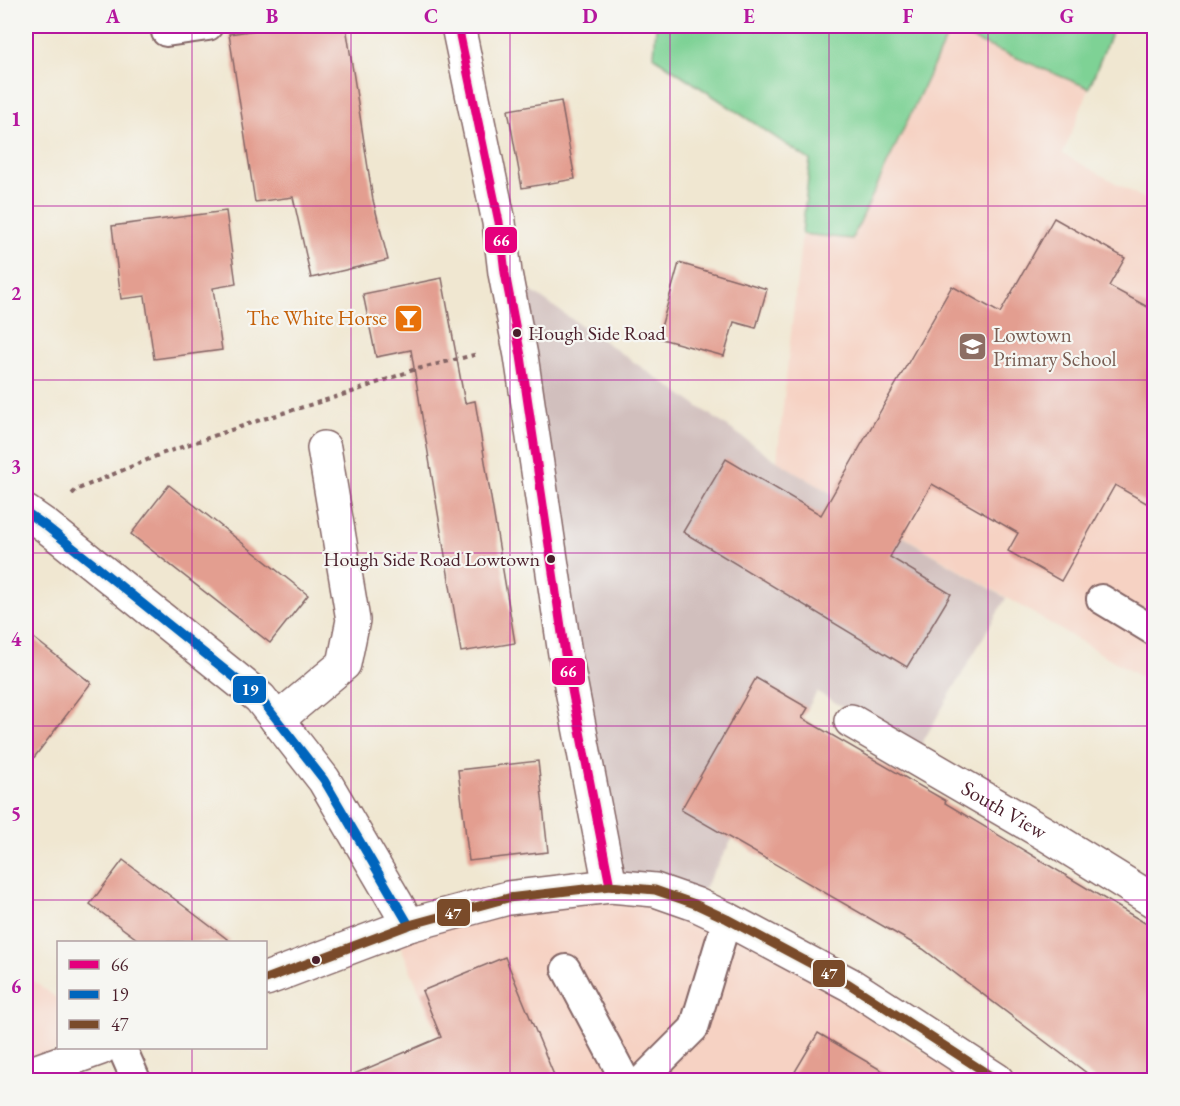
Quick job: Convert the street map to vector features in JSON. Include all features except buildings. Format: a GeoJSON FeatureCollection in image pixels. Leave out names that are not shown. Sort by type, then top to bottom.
{"type":"FeatureCollection","features":[{"type":"Feature","properties":{"kind":"street"},"geometry":{"type":"LineString","coordinates":[[458,26],[499,222],[565,654],[610,886]]}},
{"type":"Feature","properties":{"kind":"street"},"geometry":{"type":"LineString","coordinates":[[277,720],[344,664],[353,620],[324,448]]}},
{"type":"Feature","properties":{"kind":"street"},"geometry":{"type":"LineString","coordinates":[[33,518],[260,698],[324,780],[409,925]]}},
{"type":"Feature","properties":{"kind":"street","name":"South View"},"geometry":{"type":"LineString","coordinates":[[851,721],[1049,836],[1155,901]]}},
{"type":"Feature","properties":{"kind":"street"},"geometry":{"type":"LineString","coordinates":[[267,979],[409,925],[508,898],[610,886],[655,890],[695,904],[727,919],[849,984],[997,1080]]}},
{"type":"Feature","properties":{"kind":"street"},"geometry":{"type":"LineString","coordinates":[[26,1075],[96,1049]]}},
{"type":"Feature","properties":{"kind":"lane"},"geometry":{"type":"LineString","coordinates":[[166,32],[208,26]]}},
{"type":"Feature","properties":{"kind":"lane"},"geometry":{"type":"LineString","coordinates":[[1101,599],[1155,631]]}},
{"type":"Feature","properties":{"kind":"lane"},"geometry":{"type":"LineString","coordinates":[[642,1080],[694,1028],[727,919]]}},
{"type":"Feature","properties":{"kind":"lane"},"geometry":{"type":"LineString","coordinates":[[566,969],[625,1080]]}},
{"type":"Feature","properties":{"kind":"lane"},"geometry":{"type":"LineString","coordinates":[[123,1049],[136,1080]]}},
{"type":"Feature","properties":{"kind":"path"},"geometry":{"type":"LineString","coordinates":[[33,518],[76,490],[161,454],[413,370],[519,346]]}},
{"type":"Feature","properties":{"kind":"shaded area","name":"Lowtown Primary School"},"geometry":{"type":"Polygon","coordinates":[[[656,26],[1114,26],[1063,154],[1154,204],[1154,685],[777,461],[810,160],[654,57],[656,26]]]}},
{"type":"Feature","properties":{"kind":"shaded area"},"geometry":{"type":"Polygon","coordinates":[[[505,273],[777,461],[1006,598],[918,750],[817,692],[695,904],[610,886],[505,273]]]}},
{"type":"Feature","properties":{"kind":"shaded area"},"geometry":{"type":"Polygon","coordinates":[[[508,898],[695,904],[968,1080],[456,1080],[394,930],[508,898]]]}},
{"type":"Feature","properties":{"kind":"shaded area"},"geometry":{"type":"Polygon","coordinates":[[[26,976],[57,998],[57,1049],[26,1075],[26,976]]]}},
{"type":"Feature","properties":{"kind":"green space"},"geometry":{"type":"Polygon","coordinates":[[[656,26],[1114,26],[1089,88],[950,30],[852,239],[802,234],[810,160],[654,57],[656,26]]]}},
{"type":"Feature","properties":{"kind":"transit line","name":"66"},"geometry":{"type":"LineString","coordinates":[[458,26],[499,222],[565,654],[610,886]]}},
{"type":"Feature","properties":{"kind":"transit line","name":"19"},"geometry":{"type":"LineString","coordinates":[[26,512],[260,698],[324,780],[409,925]]}},
{"type":"Feature","properties":{"kind":"transit line","name":"47"},"geometry":{"type":"LineString","coordinates":[[267,979],[409,925],[508,898],[610,886],[655,890],[695,904],[727,919],[849,984],[997,1080]]}},
{"type":"Feature","properties":{"kind":"place","name":"The White Horse"},"geometry":{"type":"Point","coordinates":[408,318]}},
{"type":"Feature","properties":{"kind":"place","name":"Hough Side Road"},"geometry":{"type":"Point","coordinates":[517,333]}},
{"type":"Feature","properties":{"kind":"place","name":"Lowtown Primary School"},"geometry":{"type":"Point","coordinates":[972,347]}},
{"type":"Feature","properties":{"kind":"place","name":"Hough Side Road Lowtown"},"geometry":{"type":"Point","coordinates":[551,559]}}]}
